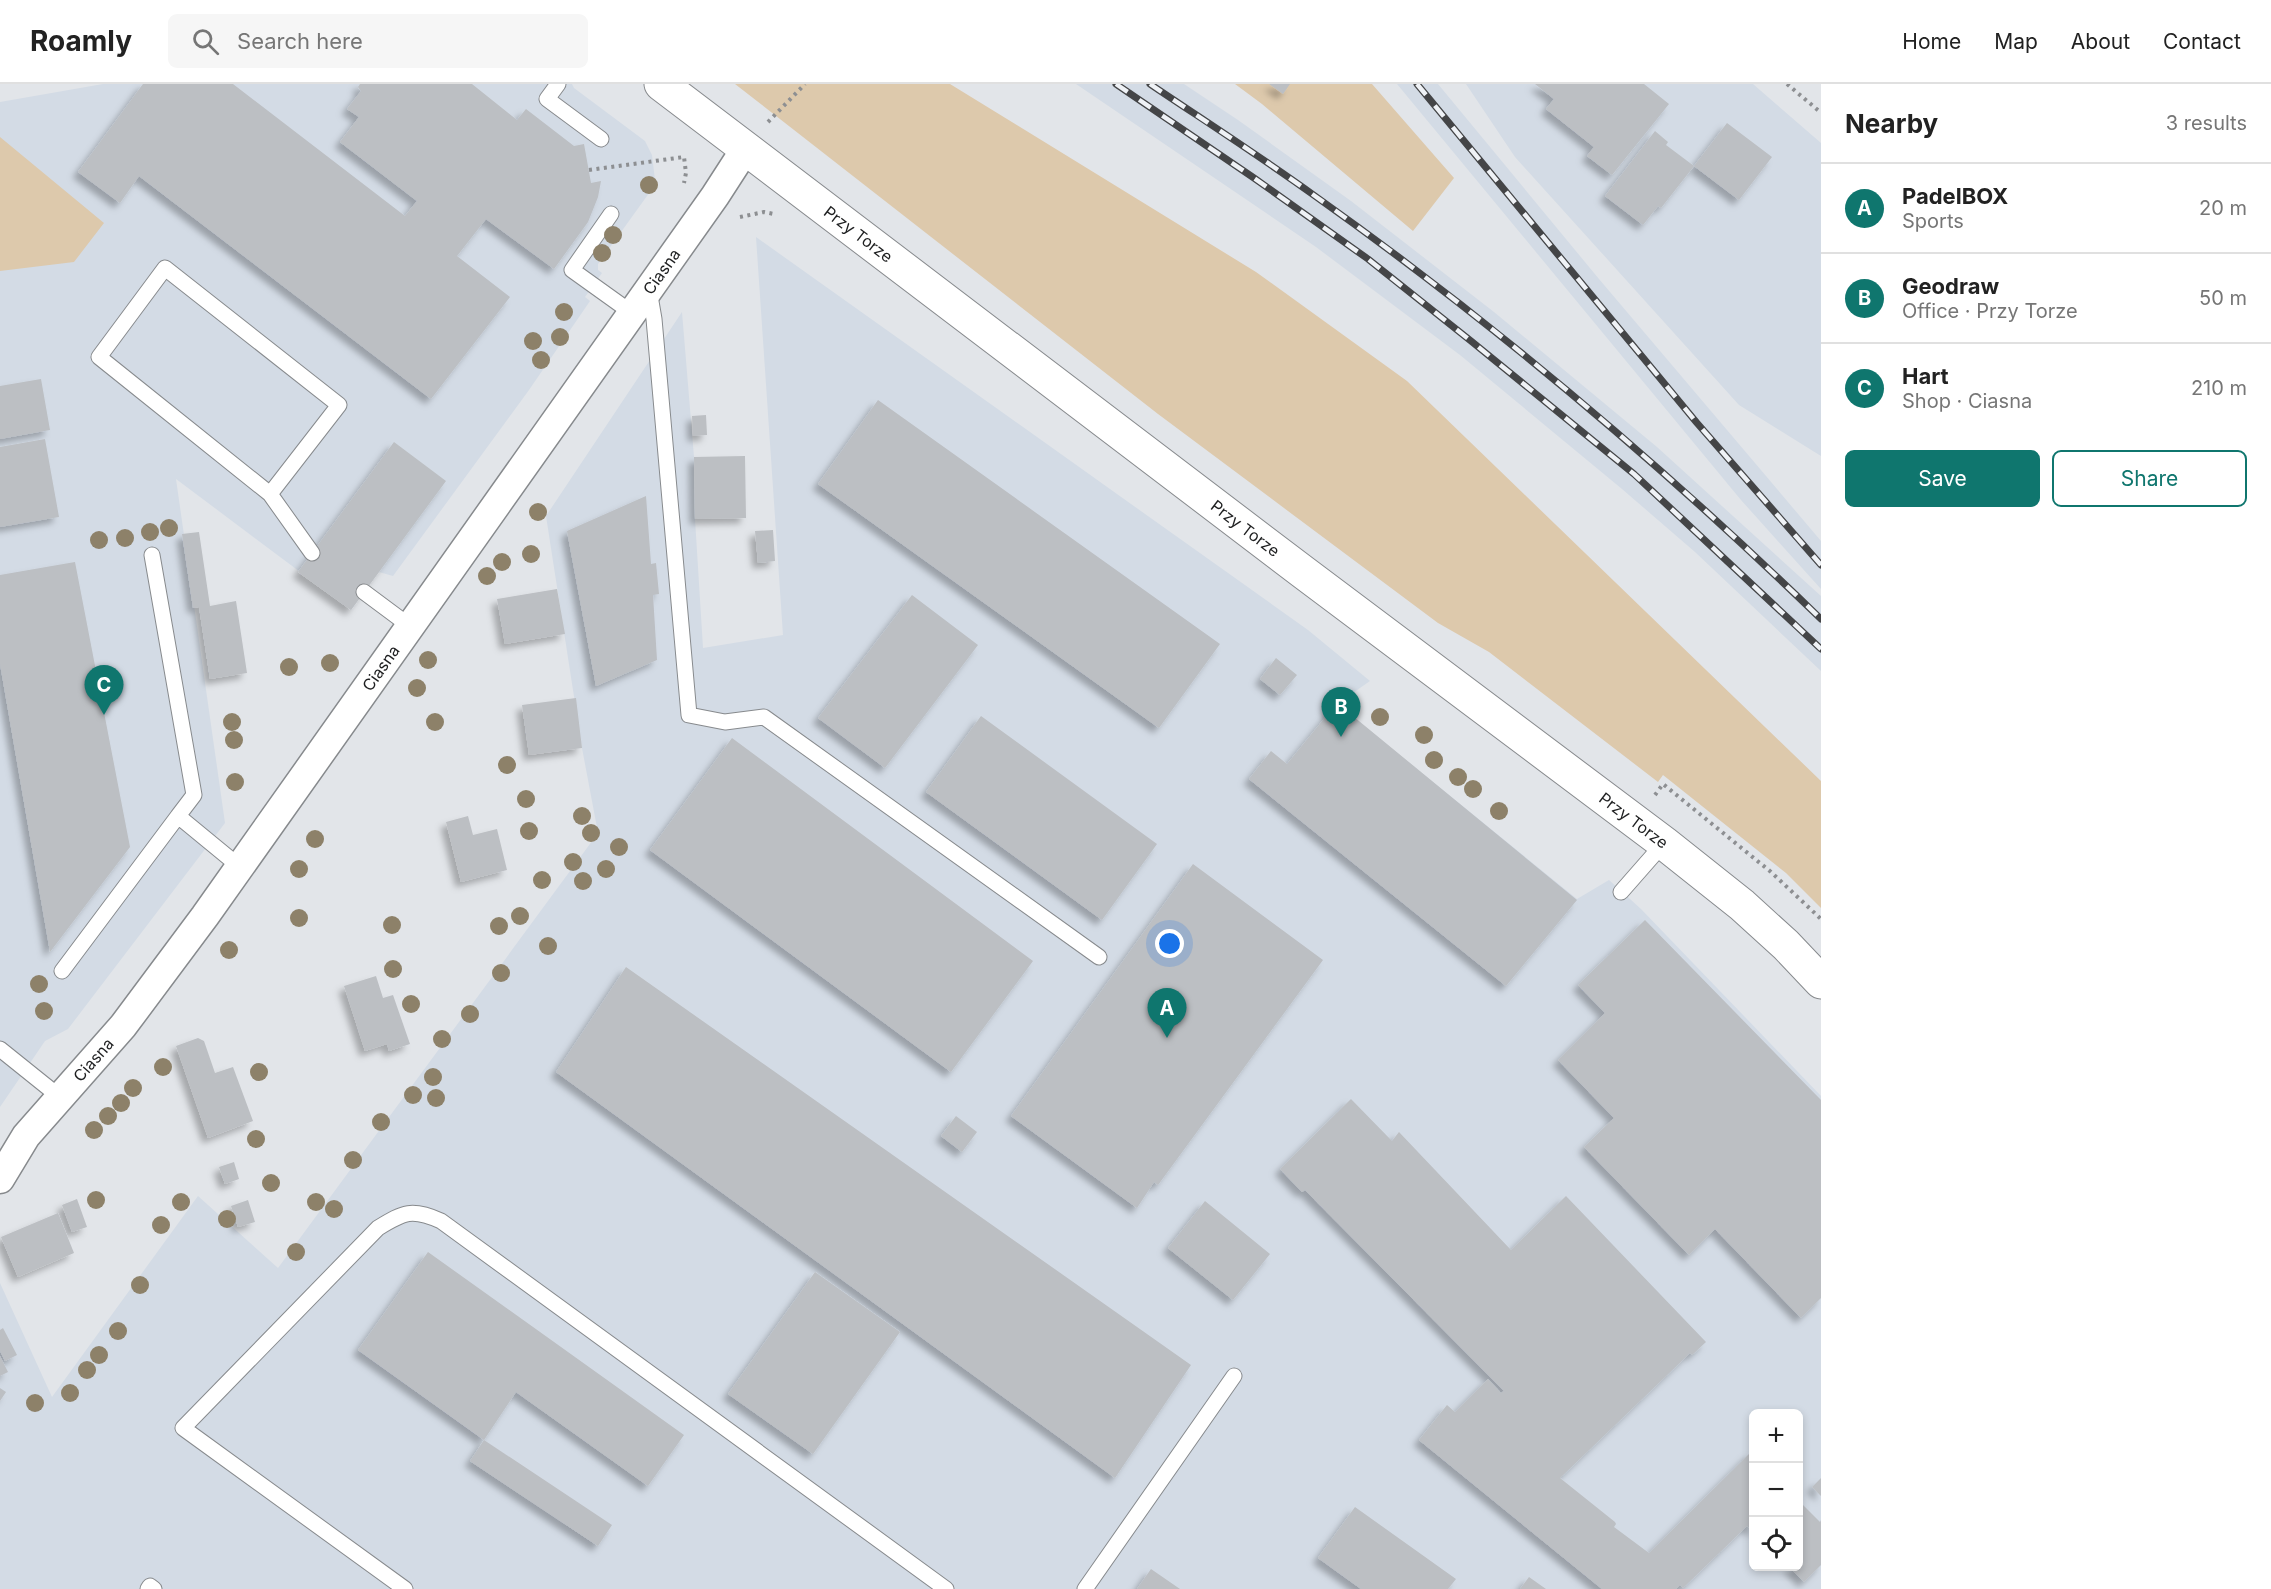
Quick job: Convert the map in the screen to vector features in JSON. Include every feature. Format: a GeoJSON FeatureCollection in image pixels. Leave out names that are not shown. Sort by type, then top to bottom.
{"type":"FeatureCollection","features":[{"type":"Feature","properties":{"kind":"street","name":"Przy Torze"},"geometry":{"type":"LineString","coordinates":[[661,84],[1664,843],[1742,905],[1786,945],[1821,982]]}},
{"type":"Feature","properties":{"kind":"street","name":"Ciasna"},"geometry":{"type":"LineString","coordinates":[[3,1166],[26,1136],[123,1026],[240,867],[649,290],[746,148]]}},
{"type":"Feature","properties":{"kind":"lane"},"geometry":{"type":"LineString","coordinates":[[558,84],[547,99],[601,139]]}},
{"type":"Feature","properties":{"kind":"lane"},"geometry":{"type":"LineString","coordinates":[[611,214],[572,270],[632,313]]}},
{"type":"Feature","properties":{"kind":"lane"},"geometry":{"type":"LineString","coordinates":[[270,494],[339,405],[165,268],[99,357],[270,494],[312,553]]}},
{"type":"Feature","properties":{"kind":"lane"},"geometry":{"type":"LineString","coordinates":[[649,290],[654,319],[689,715],[726,722],[764,717],[1099,957]]}},
{"type":"Feature","properties":{"kind":"lane"},"geometry":{"type":"LineString","coordinates":[[62,971],[194,795],[152,555]]}},
{"type":"Feature","properties":{"kind":"lane"},"geometry":{"type":"LineString","coordinates":[[364,592],[411,627]]}},
{"type":"Feature","properties":{"kind":"lane"},"geometry":{"type":"LineString","coordinates":[[178,816],[240,867]]}},
{"type":"Feature","properties":{"kind":"lane"},"geometry":{"type":"LineString","coordinates":[[1621,892],[1664,843]]}},
{"type":"Feature","properties":{"kind":"lane"},"geometry":{"type":"LineString","coordinates":[[0,1049],[61,1098]]}},
{"type":"Feature","properties":{"kind":"lane"},"geometry":{"type":"LineString","coordinates":[[405,1589],[183,1428],[378,1228],[402,1214],[425,1214],[441,1221],[946,1589]]}},
{"type":"Feature","properties":{"kind":"lane"},"geometry":{"type":"LineString","coordinates":[[1085,1589],[1234,1376]]}},
{"type":"Feature","properties":{"kind":"lane"},"geometry":{"type":"LineString","coordinates":[[148,1589],[150,1586],[154,1589]]}},
{"type":"Feature","properties":{"kind":"path"},"geometry":{"type":"LineString","coordinates":[[746,148],[805,84]]}},
{"type":"Feature","properties":{"kind":"path"},"geometry":{"type":"LineString","coordinates":[[1787,84],[1819,111]]}},
{"type":"Feature","properties":{"kind":"shaded area"},"geometry":{"type":"Polygon","coordinates":[[[103,84],[572,84],[574,88],[645,141],[652,155],[655,180],[652,189],[598,264],[598,270],[602,273],[585,297],[590,301],[529,390],[393,576],[379,572],[351,610],[176,479],[225,823],[68,1029],[45,1041],[0,1107],[0,102],[103,84]]]}},
{"type":"Feature","properties":{"kind":"shaded area"},"geometry":{"type":"Polygon","coordinates":[[[735,84],[950,84],[1256,272],[1407,381],[1821,781],[1821,908],[1786,873],[1663,775],[1658,782],[1489,652],[1438,623],[1158,414],[735,84]]]}},
{"type":"Feature","properties":{"kind":"shaded area"},"geometry":{"type":"Polygon","coordinates":[[[1076,84],[1184,84],[1351,201],[1494,312],[1657,447],[1821,596],[1821,671],[1695,552],[1460,355],[1316,247],[1076,84]]]}},
{"type":"Feature","properties":{"kind":"shaded area"},"geometry":{"type":"Polygon","coordinates":[[[1235,84],[1372,84],[1454,178],[1413,231],[1235,84]]]}},
{"type":"Feature","properties":{"kind":"shaded area"},"geometry":{"type":"Polygon","coordinates":[[[1397,84],[1438,84],[1599,279],[1821,541],[1821,589],[1741,500],[1397,84]]]}},
{"type":"Feature","properties":{"kind":"shaded area"},"geometry":{"type":"Polygon","coordinates":[[[1466,84],[1753,84],[1821,143],[1821,456],[1739,405],[1515,157],[1466,84]]]}},
{"type":"Feature","properties":{"kind":"shaded area"},"geometry":{"type":"Polygon","coordinates":[[[0,137],[104,223],[74,262],[0,271],[0,137]]]}},
{"type":"Feature","properties":{"kind":"shaded area"},"geometry":{"type":"Polygon","coordinates":[[[756,237],[1308,630],[1370,681],[1337,704],[1577,899],[1609,880],[1641,909],[1821,1096],[1821,1589],[0,1589],[0,1283],[52,1397],[198,1196],[278,1268],[598,833],[582,748],[546,516],[682,312],[694,457],[695,519],[703,648],[783,635],[756,237]]]}},
{"type":"Feature","properties":{"kind":"building"},"geometry":{"type":"Polygon","coordinates":[[[143,84],[233,84],[405,216],[417,201],[340,142],[359,117],[347,109],[361,91],[358,87],[360,84],[472,84],[517,120],[526,109],[574,146],[584,144],[591,183],[601,181],[598,197],[588,222],[554,269],[486,219],[457,256],[510,297],[431,399],[139,176],[120,203],[78,172],[143,84]]]}},
{"type":"Feature","properties":{"kind":"building"},"geometry":{"type":"Polygon","coordinates":[[[1269,84],[1290,84],[1283,94],[1269,84]]]}},
{"type":"Feature","properties":{"kind":"building"},"geometry":{"type":"Polygon","coordinates":[[[1535,84],[1644,84],[1669,104],[1612,175],[1587,156],[1594,147],[1546,109],[1554,99],[1535,84]]]}},
{"type":"Feature","properties":{"kind":"building"},"geometry":{"type":"Polygon","coordinates":[[[1727,123],[1772,157],[1739,200],[1694,166],[1727,123]]]}},
{"type":"Feature","properties":{"kind":"building"},"geometry":{"type":"Polygon","coordinates":[[[1655,131],[1668,142],[1666,145],[1694,166],[1661,208],[1658,206],[1643,225],[1605,196],[1655,131]]]}},
{"type":"Feature","properties":{"kind":"building"},"geometry":{"type":"Polygon","coordinates":[[[41,379],[50,430],[0,439],[0,386],[41,379]]]}},
{"type":"Feature","properties":{"kind":"building"},"geometry":{"type":"Polygon","coordinates":[[[878,400],[1220,644],[1159,728],[818,484],[878,400]]]}},
{"type":"Feature","properties":{"kind":"building"},"geometry":{"type":"Polygon","coordinates":[[[706,415],[707,435],[693,436],[692,416],[706,415]]]}},
{"type":"Feature","properties":{"kind":"building"},"geometry":{"type":"Polygon","coordinates":[[[45,439],[59,517],[0,527],[0,447],[45,439]]]}},
{"type":"Feature","properties":{"kind":"building"},"geometry":{"type":"Polygon","coordinates":[[[394,442],[446,481],[351,610],[298,572],[394,442]]]}},
{"type":"Feature","properties":{"kind":"building"},"geometry":{"type":"Polygon","coordinates":[[[745,456],[746,518],[695,519],[694,457],[745,456]]]}},
{"type":"Feature","properties":{"kind":"building"},"geometry":{"type":"Polygon","coordinates":[[[646,496],[651,564],[656,563],[659,594],[653,595],[657,660],[596,686],[567,531],[646,496]]]}},
{"type":"Feature","properties":{"kind":"building"},"geometry":{"type":"Polygon","coordinates":[[[773,530],[775,561],[758,563],[755,531],[773,530]]]}},
{"type":"Feature","properties":{"kind":"building"},"geometry":{"type":"Polygon","coordinates":[[[199,532],[210,606],[236,601],[247,673],[210,679],[199,607],[193,608],[182,534],[199,532]]]}},
{"type":"Feature","properties":{"kind":"building"},"geometry":{"type":"Polygon","coordinates":[[[75,562],[130,847],[50,952],[0,664],[0,575],[75,562]]]}},
{"type":"Feature","properties":{"kind":"building"},"geometry":{"type":"Polygon","coordinates":[[[557,589],[565,634],[505,644],[497,599],[557,589]]]}},
{"type":"Feature","properties":{"kind":"building"},"geometry":{"type":"Polygon","coordinates":[[[912,595],[978,645],[885,768],[818,718],[912,595]]]}},
{"type":"Feature","properties":{"kind":"building"},"geometry":{"type":"Polygon","coordinates":[[[1276,658],[1297,675],[1280,695],[1260,679],[1276,658]]]}},
{"type":"Feature","properties":{"kind":"building"},"geometry":{"type":"Polygon","coordinates":[[[576,698],[582,748],[529,755],[522,705],[576,698]]]}},
{"type":"Feature","properties":{"kind":"building"},"geometry":{"type":"Polygon","coordinates":[[[1337,703],[1577,900],[1506,986],[1249,779],[1271,751],[1287,764],[1337,703]]]}},
{"type":"Feature","properties":{"kind":"building"},"geometry":{"type":"Polygon","coordinates":[[[981,716],[1157,844],[1102,920],[926,792],[981,716]]]}},
{"type":"Feature","properties":{"kind":"building"},"geometry":{"type":"Polygon","coordinates":[[[732,738],[1033,961],[951,1072],[650,850],[732,738]]]}},
{"type":"Feature","properties":{"kind":"building"},"geometry":{"type":"Polygon","coordinates":[[[468,816],[473,835],[497,829],[507,870],[461,882],[446,822],[468,816]]]}},
{"type":"Feature","properties":{"kind":"building"},"geometry":{"type":"Polygon","coordinates":[[[1193,864],[1323,960],[1158,1185],[1154,1182],[1137,1208],[1011,1116],[1193,864]]]}},
{"type":"Feature","properties":{"kind":"building"},"geometry":{"type":"Polygon","coordinates":[[[1645,920],[1821,1100],[1821,1298],[1801,1318],[1715,1229],[1689,1255],[1584,1147],[1614,1118],[1558,1060],[1605,1013],[1578,985],[1645,920]]]}},
{"type":"Feature","properties":{"kind":"building"},"geometry":{"type":"Polygon","coordinates":[[[626,967],[1191,1365],[1115,1478],[556,1072],[626,967]]]}},
{"type":"Feature","properties":{"kind":"building"},"geometry":{"type":"Polygon","coordinates":[[[376,976],[383,998],[393,995],[410,1044],[389,1051],[387,1044],[365,1051],[344,986],[376,976]]]}},
{"type":"Feature","properties":{"kind":"building"},"geometry":{"type":"Polygon","coordinates":[[[198,1038],[204,1041],[215,1073],[233,1067],[253,1121],[208,1138],[176,1046],[198,1038]]]}},
{"type":"Feature","properties":{"kind":"building"},"geometry":{"type":"Polygon","coordinates":[[[1351,1099],[1392,1141],[1399,1132],[1511,1250],[1566,1196],[1706,1342],[1692,1355],[1690,1353],[1560,1478],[1615,1522],[1614,1527],[1649,1553],[1749,1454],[1749,1528],[1747,1526],[1683,1588],[1680,1585],[1676,1589],[1602,1589],[1419,1440],[1447,1405],[1455,1412],[1488,1379],[1501,1393],[1504,1391],[1305,1190],[1302,1192],[1280,1169],[1351,1099]]]}},
{"type":"Feature","properties":{"kind":"building"},"geometry":{"type":"Polygon","coordinates":[[[956,1116],[977,1132],[962,1152],[941,1136],[956,1116]]]}},
{"type":"Feature","properties":{"kind":"building"},"geometry":{"type":"Polygon","coordinates":[[[234,1162],[239,1179],[225,1184],[219,1167],[234,1162]]]}},
{"type":"Feature","properties":{"kind":"building"},"geometry":{"type":"Polygon","coordinates":[[[77,1199],[87,1227],[72,1232],[62,1205],[77,1199]]]}},
{"type":"Feature","properties":{"kind":"building"},"geometry":{"type":"Polygon","coordinates":[[[248,1200],[255,1222],[238,1227],[231,1206],[248,1200]]]}},
{"type":"Feature","properties":{"kind":"building"},"geometry":{"type":"Polygon","coordinates":[[[1205,1201],[1270,1254],[1233,1300],[1168,1248],[1205,1201]]]}},
{"type":"Feature","properties":{"kind":"building"},"geometry":{"type":"Polygon","coordinates":[[[58,1213],[74,1253],[18,1277],[1,1237],[58,1213]]]}},
{"type":"Feature","properties":{"kind":"building"},"geometry":{"type":"Polygon","coordinates":[[[428,1252],[684,1435],[648,1486],[516,1392],[484,1440],[358,1350],[428,1252]]]}},
{"type":"Feature","properties":{"kind":"building"},"geometry":{"type":"Polygon","coordinates":[[[815,1272],[900,1332],[813,1454],[728,1394],[815,1272]]]}},
{"type":"Feature","properties":{"kind":"building"},"geometry":{"type":"Polygon","coordinates":[[[3,1328],[17,1355],[5,1361],[0,1351],[0,1330],[3,1328]]]}},
{"type":"Feature","properties":{"kind":"building"},"geometry":{"type":"Polygon","coordinates":[[[0,1356],[8,1372],[0,1376],[0,1356]]]}},
{"type":"Feature","properties":{"kind":"building"},"geometry":{"type":"Polygon","coordinates":[[[0,1388],[6,1392],[0,1401],[0,1388]]]}},
{"type":"Feature","properties":{"kind":"building"},"geometry":{"type":"Polygon","coordinates":[[[484,1440],[612,1525],[598,1546],[470,1461],[484,1440]]]}},
{"type":"Feature","properties":{"kind":"building"},"geometry":{"type":"Polygon","coordinates":[[[1821,1478],[1821,1496],[1812,1487],[1821,1478]]]}},
{"type":"Feature","properties":{"kind":"building"},"geometry":{"type":"Polygon","coordinates":[[[1803,1505],[1820,1522],[1821,1520],[1821,1565],[1804,1582],[1793,1571],[1803,1571],[1803,1505]]]}},
{"type":"Feature","properties":{"kind":"building"},"geometry":{"type":"Polygon","coordinates":[[[1355,1507],[1456,1579],[1448,1589],[1361,1589],[1318,1558],[1355,1507]]]}},
{"type":"Feature","properties":{"kind":"building"},"geometry":{"type":"Polygon","coordinates":[[[1151,1569],[1180,1589],[1137,1589],[1151,1569]]]}},
{"type":"Feature","properties":{"kind":"building"},"geometry":{"type":"Polygon","coordinates":[[[1529,1577],[1546,1589],[1520,1589],[1529,1577]]]}},
{"type":"Feature","properties":{"kind":"railway"},"geometry":{"type":"LineString","coordinates":[[1116,84],[1368,259],[1471,341],[1634,474],[1821,649]]}},
{"type":"Feature","properties":{"kind":"railway"},"geometry":{"type":"LineString","coordinates":[[1150,84],[1254,153],[1382,244],[1512,345],[1639,451],[1821,619]]}},
{"type":"Feature","properties":{"kind":"railway"},"geometry":{"type":"LineString","coordinates":[[1417,84],[1697,423],[1821,565]]}},
{"type":"Feature","properties":{"kind":"place","name":"Hart"},"geometry":{"type":"Point","coordinates":[104,715]}},
{"type":"Feature","properties":{"kind":"place","name":"Geodraw"},"geometry":{"type":"Point","coordinates":[1341,737]}},
{"type":"Feature","properties":{"kind":"place","name":"PadelBOX"},"geometry":{"type":"Point","coordinates":[1167,1038]}}]}
